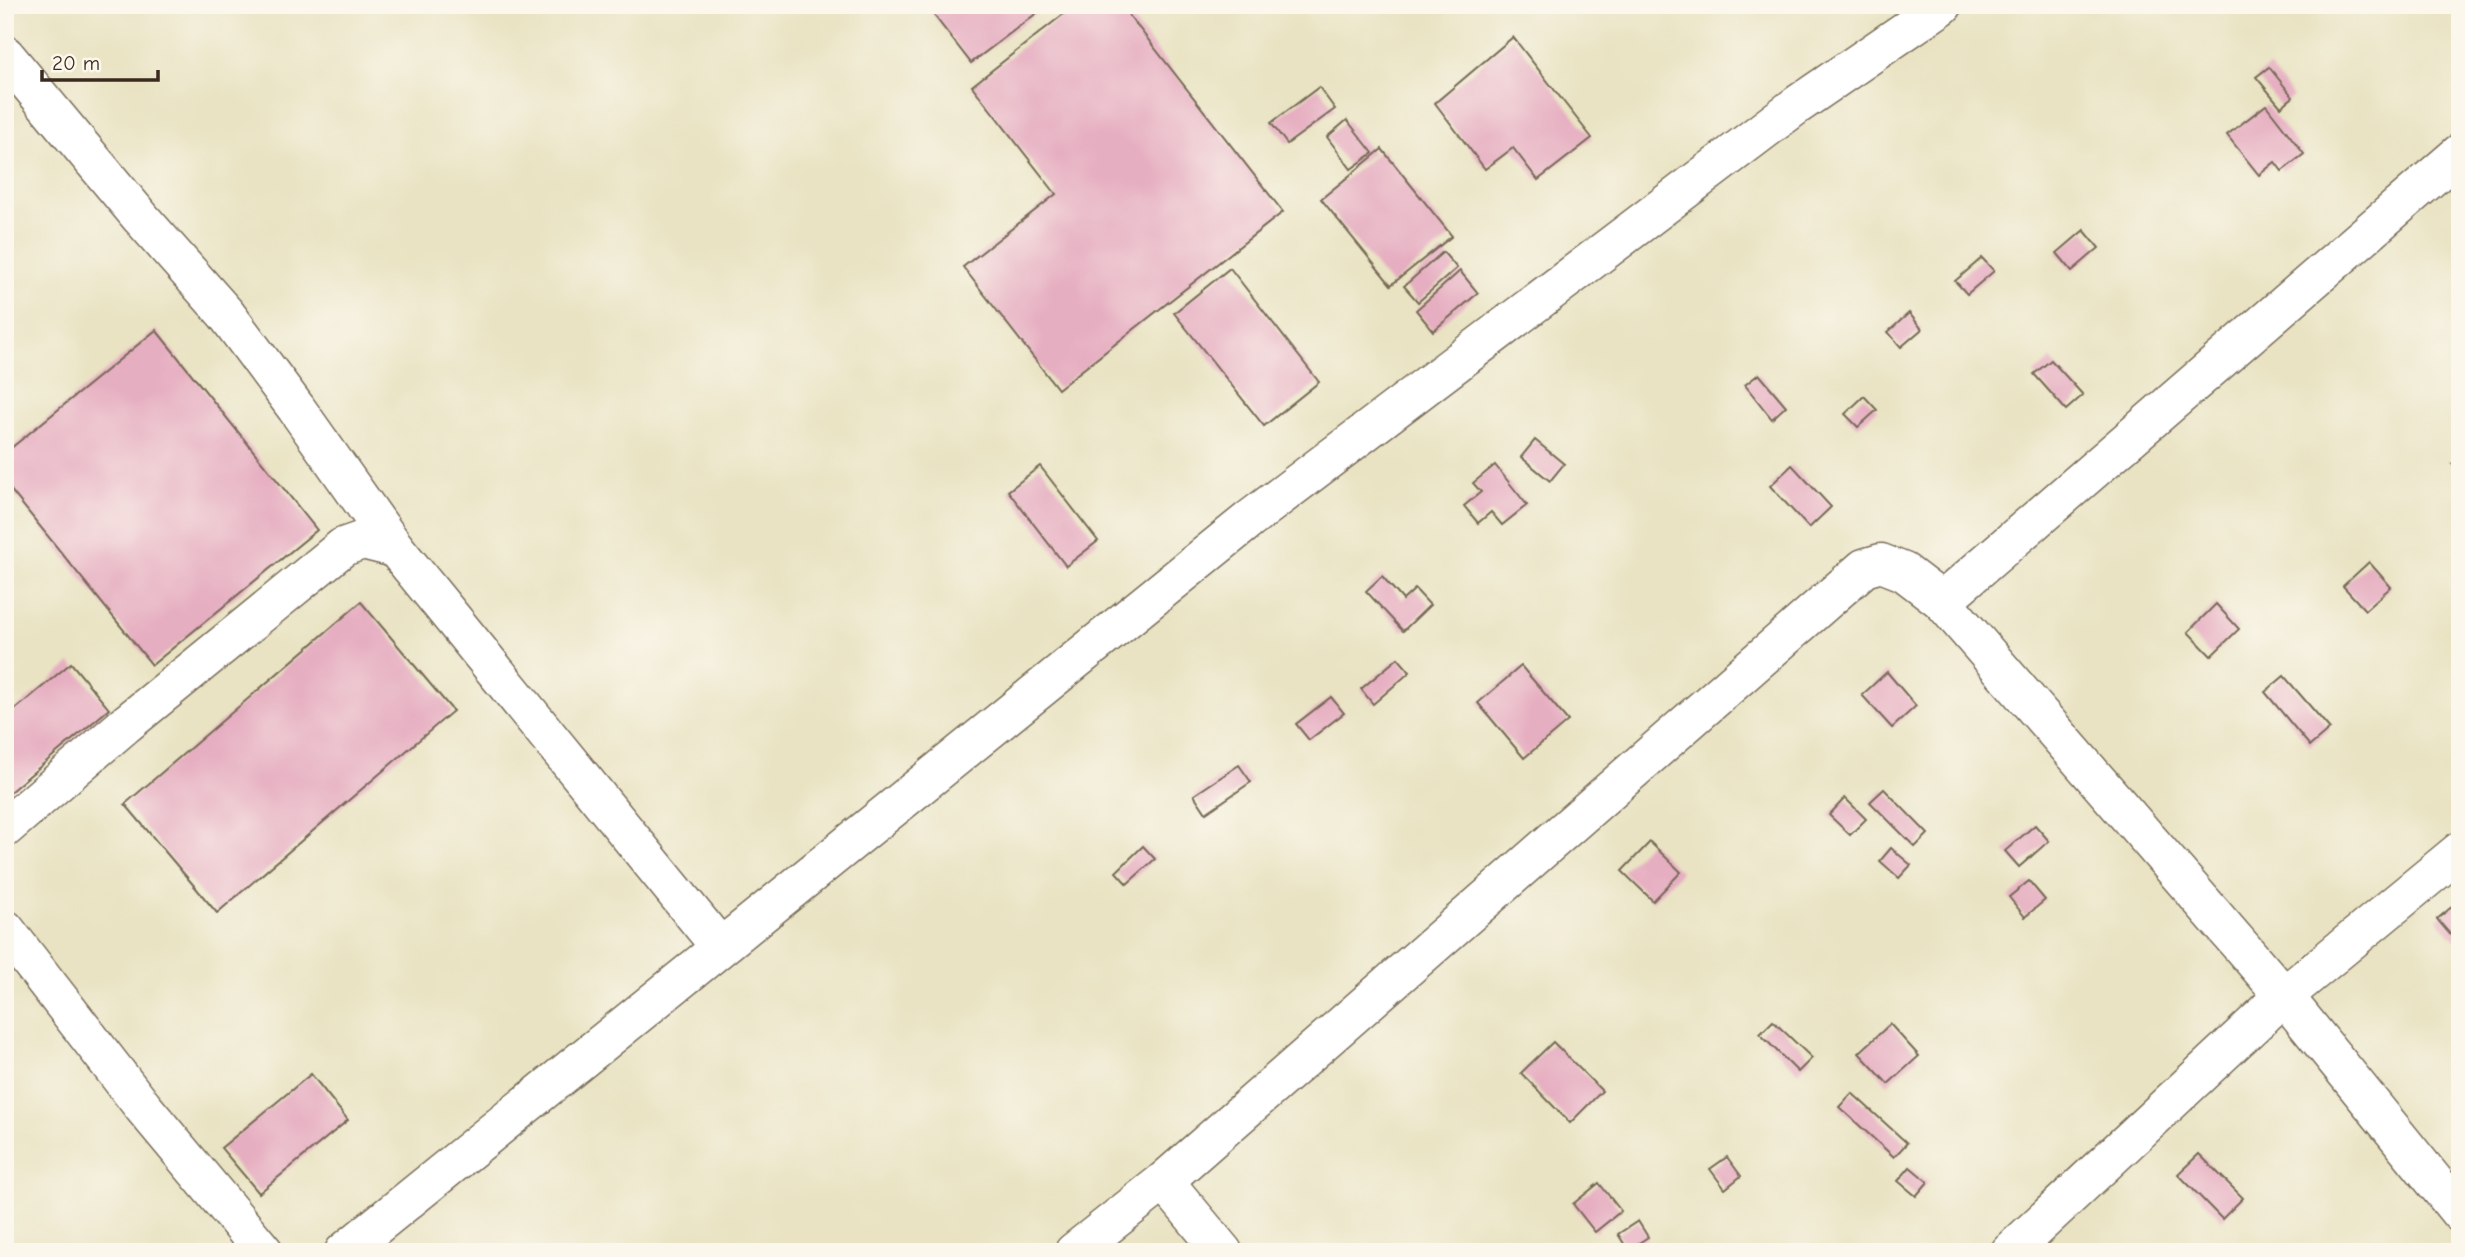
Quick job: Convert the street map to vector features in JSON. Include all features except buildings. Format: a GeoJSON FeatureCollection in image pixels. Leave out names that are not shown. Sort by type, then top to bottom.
{"type":"FeatureCollection","features":[{"type":"Feature","properties":{"kind":"street"},"geometry":{"type":"LineString","coordinates":[[344,1252],[1249,520],[1797,105],[1942,5]]}},
{"type":"Feature","properties":{"kind":"street"},"geometry":{"type":"LineString","coordinates":[[5,55],[141,218],[226,314],[395,548],[720,947]]}},
{"type":"Feature","properties":{"kind":"street"},"geometry":{"type":"LineString","coordinates":[[1942,601],[2460,153]]}},
{"type":"Feature","properties":{"kind":"street"},"geometry":{"type":"LineString","coordinates":[[5,828],[126,724],[343,547],[363,540],[395,548]]}},
{"type":"Feature","properties":{"kind":"street"},"geometry":{"type":"LineString","coordinates":[[1074,1252],[1164,1181],[1864,568],[1881,563],[1904,572],[1942,601],[2284,996],[2460,1213]]}},
{"type":"Feature","properties":{"kind":"street"},"geometry":{"type":"LineString","coordinates":[[2010,1252],[2284,996],[2460,851]]}},
{"type":"Feature","properties":{"kind":"street"},"geometry":{"type":"LineString","coordinates":[[5,929],[143,1107],[264,1252]]}},
{"type":"Feature","properties":{"kind":"street"},"geometry":{"type":"LineString","coordinates":[[1164,1181],[1223,1252]]}}]}
